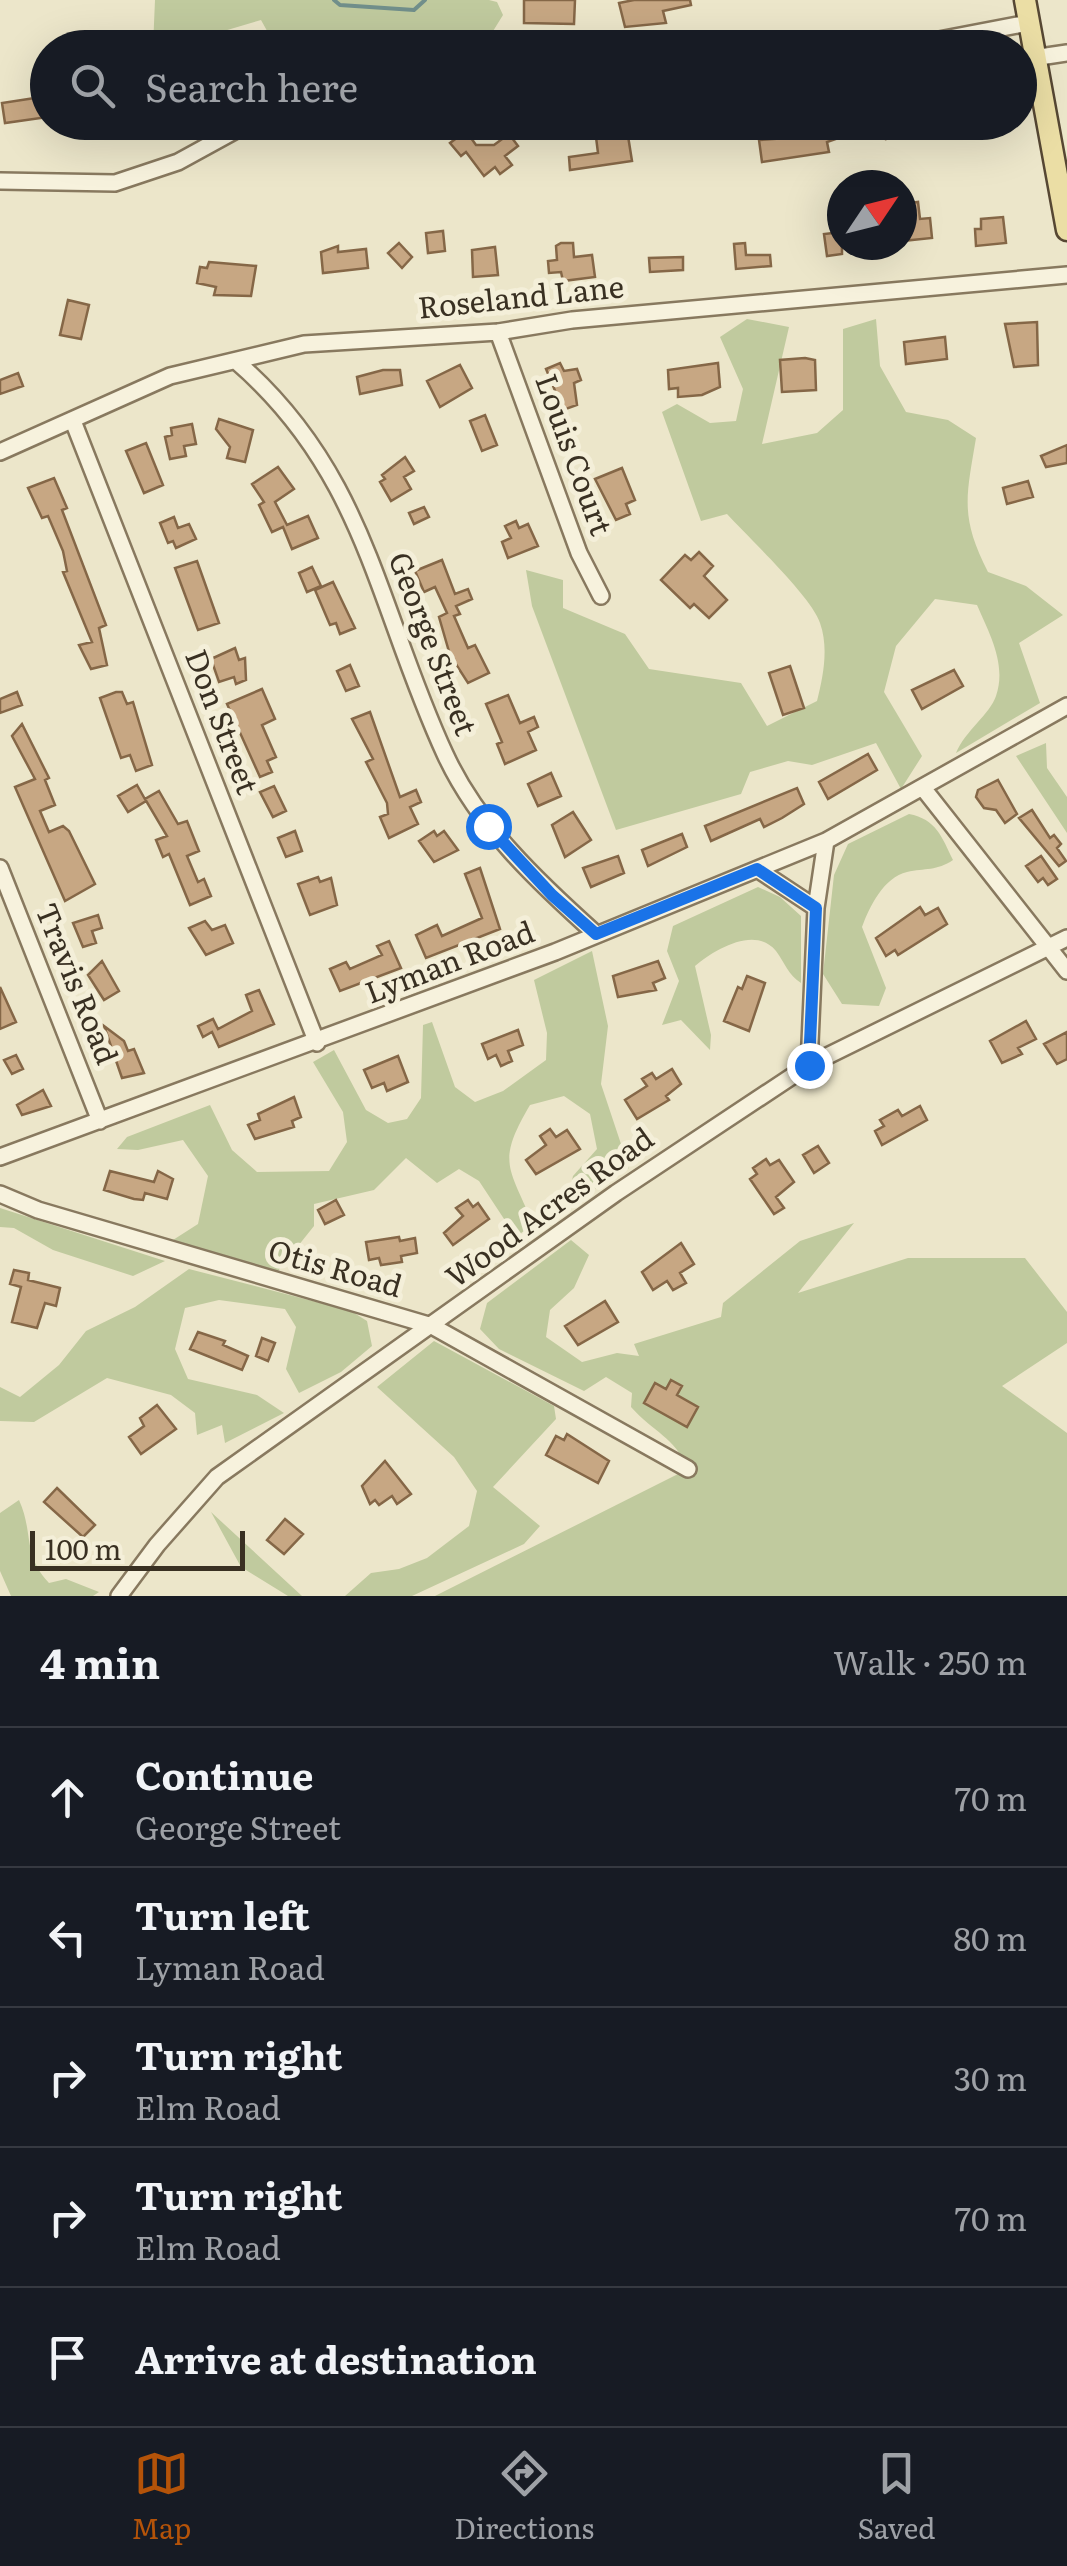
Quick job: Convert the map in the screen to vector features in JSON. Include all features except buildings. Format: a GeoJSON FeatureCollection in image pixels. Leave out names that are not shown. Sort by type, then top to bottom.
{"type":"FeatureCollection","features":[{"type":"Feature","properties":{"kind":"main road"},"geometry":{"type":"LineString","coordinates":[[1025,0],[1029,30]]}},
{"type":"Feature","properties":{"kind":"main road"},"geometry":{"type":"LineString","coordinates":[[1037,78],[1067,230]]}},
{"type":"Feature","properties":{"kind":"street"},"geometry":{"type":"LineString","coordinates":[[991,30],[1028,23]]}},
{"type":"Feature","properties":{"kind":"street"},"geometry":{"type":"LineString","coordinates":[[1037,57],[1067,53]]}},
{"type":"Feature","properties":{"kind":"street"},"geometry":{"type":"LineString","coordinates":[[0,181],[115,183],[178,162],[218,140]]}},
{"type":"Feature","properties":{"kind":"street","name":"Roseland Lane"},"geometry":{"type":"LineString","coordinates":[[0,452],[170,376],[309,344],[498,332],[572,320],[1067,275]]}},
{"type":"Feature","properties":{"kind":"street","name":"Louis Court"},"geometry":{"type":"LineString","coordinates":[[498,332],[579,554],[601,596]]}},
{"type":"Feature","properties":{"kind":"street","name":"George Street"},"geometry":{"type":"LineString","coordinates":[[236,361],[267,388],[322,456],[372,565],[445,755],[488,826],[552,895],[596,934]]}},
{"type":"Feature","properties":{"kind":"street","name":"Don Street"},"geometry":{"type":"LineString","coordinates":[[73,421],[317,1043]]}},
{"type":"Feature","properties":{"kind":"street","name":"Lyman Road"},"geometry":{"type":"LineString","coordinates":[[0,1158],[317,1043],[826,841],[1067,706]]}},
{"type":"Feature","properties":{"kind":"street"},"geometry":{"type":"LineString","coordinates":[[922,788],[1067,971]]}},
{"type":"Feature","properties":{"kind":"street"},"geometry":{"type":"LineString","coordinates":[[809,1065],[816,908],[826,841]]}},
{"type":"Feature","properties":{"kind":"street","name":"Travis Road"},"geometry":{"type":"LineString","coordinates":[[0,868],[100,1121]]}},
{"type":"Feature","properties":{"kind":"street"},"geometry":{"type":"LineString","coordinates":[[757,869],[816,908]]}},
{"type":"Feature","properties":{"kind":"street","name":"Wood Acres Road"},"geometry":{"type":"LineString","coordinates":[[119,1596],[157,1544],[217,1477],[310,1407],[432,1326],[616,1193],[809,1065],[1067,938]]}},
{"type":"Feature","properties":{"kind":"street","name":"Otis Road"},"geometry":{"type":"LineString","coordinates":[[0,1194],[38,1210],[432,1326],[688,1469]]}},
{"type":"Feature","properties":{"kind":"green space"},"geometry":{"type":"Polygon","coordinates":[[[155,0],[489,0],[497,2],[503,15],[494,30],[267,30],[261,20],[227,30],[154,30],[155,0]]]}},
{"type":"Feature","properties":{"kind":"green space"},"geometry":{"type":"Polygon","coordinates":[[[747,319],[789,327],[762,444],[817,433],[843,410],[843,329],[876,319],[880,366],[906,412],[948,420],[976,438],[969,521],[988,572],[1026,586],[1063,615],[1019,643],[1040,703],[956,753],[996,696],[998,661],[977,605],[935,599],[896,646],[884,692],[922,756],[901,789],[876,743],[812,765],[788,761],[750,772],[741,794],[616,830],[532,606],[526,570],[563,580],[563,608],[625,634],[649,669],[741,683],[767,726],[817,701],[825,652],[815,612],[793,583],[727,514],[701,521],[662,412],[677,404],[710,423],[736,421],[743,389],[720,337],[747,319]]]}},
{"type":"Feature","properties":{"kind":"green space"},"geometry":{"type":"Polygon","coordinates":[[[1046,743],[1047,768],[1067,797],[1067,833],[1016,756],[1046,743]]]}},
{"type":"Feature","properties":{"kind":"green space"},"geometry":{"type":"Polygon","coordinates":[[[909,814],[932,825],[953,860],[936,868],[899,875],[879,894],[862,927],[886,988],[879,1006],[842,1004],[823,974],[834,875],[848,844],[909,814]]]}},
{"type":"Feature","properties":{"kind":"green space"},"geometry":{"type":"Polygon","coordinates":[[[758,887],[780,897],[801,916],[801,983],[776,951],[757,940],[723,947],[703,960],[695,966],[711,1035],[710,1050],[681,1020],[662,1025],[679,981],[667,951],[673,926],[758,887]]]}},
{"type":"Feature","properties":{"kind":"green space"},"geometry":{"type":"Polygon","coordinates":[[[592,951],[608,1026],[601,1084],[629,1168],[566,1207],[573,1176],[597,1149],[590,1114],[564,1096],[530,1105],[513,1140],[510,1164],[533,1224],[516,1237],[479,1181],[459,1169],[437,1183],[406,1158],[374,1190],[314,1204],[314,1226],[278,1271],[173,1240],[198,1224],[208,1176],[183,1140],[138,1150],[117,1149],[127,1137],[210,1105],[232,1150],[257,1172],[329,1171],[347,1142],[343,1112],[313,1062],[334,1050],[366,1110],[388,1123],[407,1119],[421,1098],[423,1025],[432,1022],[455,1087],[475,1102],[503,1091],[546,1060],[547,1033],[534,980],[592,951]]]}},
{"type":"Feature","properties":{"kind":"green space"},"geometry":{"type":"Polygon","coordinates":[[[0,1208],[165,1261],[133,1276],[53,1250],[14,1228],[0,1227],[0,1208]]]}},
{"type":"Feature","properties":{"kind":"green space"},"geometry":{"type":"Polygon","coordinates":[[[854,1223],[798,1293],[908,1258],[1025,1258],[1067,1312],[1067,1343],[1002,1386],[1067,1433],[1067,1596],[435,1596],[688,1469],[670,1442],[631,1407],[632,1393],[606,1377],[584,1391],[499,1349],[480,1329],[487,1303],[571,1240],[589,1255],[574,1288],[550,1310],[546,1337],[582,1362],[617,1353],[639,1356],[634,1344],[721,1317],[723,1303],[800,1241],[854,1223]]]}},
{"type":"Feature","properties":{"kind":"green space"},"geometry":{"type":"Polygon","coordinates":[[[189,1269],[351,1311],[367,1321],[372,1346],[341,1372],[299,1393],[286,1369],[296,1327],[285,1309],[219,1300],[185,1308],[175,1349],[188,1379],[257,1395],[284,1413],[225,1443],[222,1425],[197,1435],[195,1413],[171,1395],[107,1378],[34,1422],[0,1421],[0,1387],[20,1397],[59,1365],[86,1331],[135,1307],[189,1269]]]}},
{"type":"Feature","properties":{"kind":"green space"},"geometry":{"type":"Polygon","coordinates":[[[434,1341],[554,1406],[556,1419],[493,1487],[540,1526],[524,1544],[412,1596],[345,1596],[371,1573],[399,1569],[427,1558],[469,1526],[477,1491],[454,1457],[377,1387],[434,1341]]]}},
{"type":"Feature","properties":{"kind":"green space"},"geometry":{"type":"Polygon","coordinates":[[[19,1500],[35,1562],[49,1583],[66,1579],[99,1592],[93,1596],[11,1596],[0,1571],[0,1513],[19,1500]]]}},
{"type":"Feature","properties":{"kind":"green space"},"geometry":{"type":"Polygon","coordinates":[[[211,1512],[302,1596],[288,1596],[241,1567],[211,1512]]]}},
{"type":"Feature","properties":{"kind":"waterway"},"geometry":{"type":"LineString","coordinates":[[334,0],[340,5],[414,10],[425,0]]}},
{"type":"Feature","properties":{"kind":"route"},"geometry":{"type":"LineString","coordinates":[[488,826],[552,895],[596,934],[757,869],[816,908],[809,1065]]}}]}
